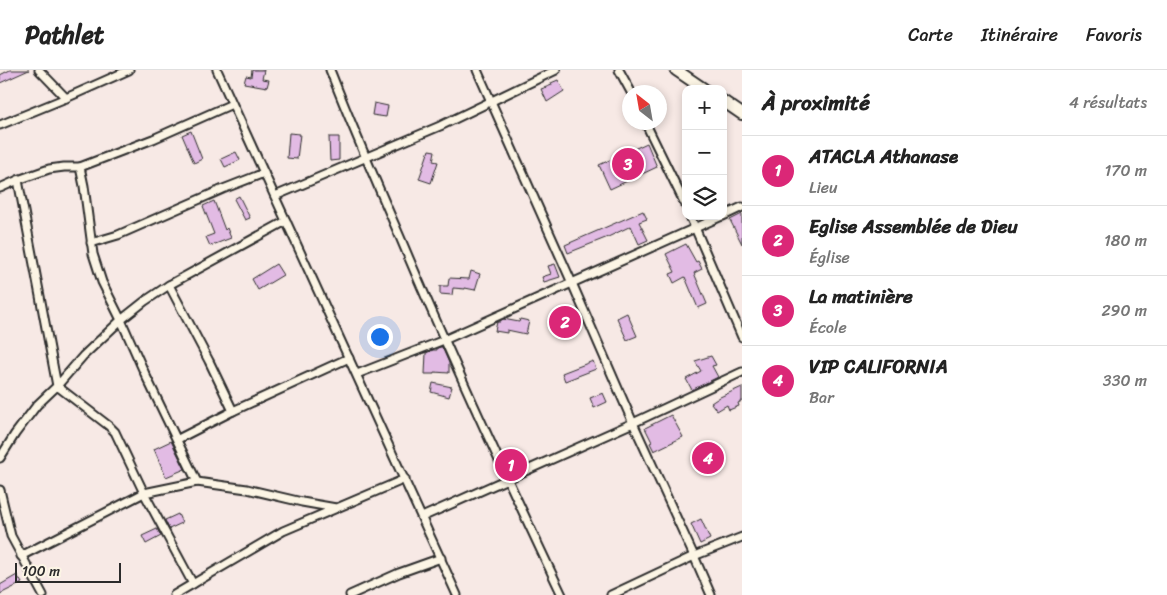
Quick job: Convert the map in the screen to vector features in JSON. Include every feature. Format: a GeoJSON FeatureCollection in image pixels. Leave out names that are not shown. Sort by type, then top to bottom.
{"type":"FeatureCollection","features":[{"type":"Feature","properties":{"kind":"main road"},"geometry":{"type":"LineString","coordinates":[[676,70],[698,85]]}},
{"type":"Feature","properties":{"kind":"main road"},"geometry":{"type":"LineString","coordinates":[[727,104],[742,114]]}},
{"type":"Feature","properties":{"kind":"street"},"geometry":{"type":"LineString","coordinates":[[39,70],[66,98]]}},
{"type":"Feature","properties":{"kind":"street"},"geometry":{"type":"LineString","coordinates":[[0,125],[128,70]]}},
{"type":"Feature","properties":{"kind":"street"},"geometry":{"type":"LineString","coordinates":[[217,70],[457,595]]}},
{"type":"Feature","properties":{"kind":"street"},"geometry":{"type":"LineString","coordinates":[[330,70],[444,340],[562,595]]}},
{"type":"Feature","properties":{"kind":"street"},"geometry":{"type":"LineString","coordinates":[[477,70],[711,595]]}},
{"type":"Feature","properties":{"kind":"street"},"geometry":{"type":"LineString","coordinates":[[275,196],[440,126],[556,70]]}},
{"type":"Feature","properties":{"kind":"street"},"geometry":{"type":"LineString","coordinates":[[620,70],[627,85]]}},
{"type":"Feature","properties":{"kind":"street"},"geometry":{"type":"LineString","coordinates":[[0,188],[49,169],[64,166],[80,167],[153,139],[232,104]]}},
{"type":"Feature","properties":{"kind":"street"},"geometry":{"type":"LineString","coordinates":[[649,130],[682,198]]}},
{"type":"Feature","properties":{"kind":"street"},"geometry":{"type":"LineString","coordinates":[[80,167],[91,243],[102,282],[198,482]]}},
{"type":"Feature","properties":{"kind":"street"},"geometry":{"type":"LineString","coordinates":[[91,243],[118,236],[223,189],[264,173]]}},
{"type":"Feature","properties":{"kind":"street"},"geometry":{"type":"LineString","coordinates":[[18,180],[57,386],[115,432],[144,493],[193,584]]}},
{"type":"Feature","properties":{"kind":"street"},"geometry":{"type":"LineString","coordinates":[[727,214],[742,207]]}},
{"type":"Feature","properties":{"kind":"street"},"geometry":{"type":"LineString","coordinates":[[692,220],[742,337]]}},
{"type":"Feature","properties":{"kind":"street"},"geometry":{"type":"LineString","coordinates":[[356,374],[444,340],[714,220]]}},
{"type":"Feature","properties":{"kind":"street"},"geometry":{"type":"LineString","coordinates":[[0,458],[15,434],[37,406],[83,356],[121,320],[169,285],[286,221]]}},
{"type":"Feature","properties":{"kind":"street"},"geometry":{"type":"LineString","coordinates":[[169,285],[233,411]]}},
{"type":"Feature","properties":{"kind":"street"},"geometry":{"type":"LineString","coordinates":[[178,439],[233,411],[349,358]]}},
{"type":"Feature","properties":{"kind":"street"},"geometry":{"type":"LineString","coordinates":[[422,517],[742,372]]}},
{"type":"Feature","properties":{"kind":"street"},"geometry":{"type":"LineString","coordinates":[[174,595],[283,531],[405,480]]}},
{"type":"Feature","properties":{"kind":"street"},"geometry":{"type":"LineString","coordinates":[[21,556],[144,493],[198,482],[336,508]]}},
{"type":"Feature","properties":{"kind":"street"},"geometry":{"type":"LineString","coordinates":[[0,490],[11,536],[43,595]]}},
{"type":"Feature","properties":{"kind":"street"},"geometry":{"type":"LineString","coordinates":[[611,595],[694,556],[742,537]]}},
{"type":"Feature","properties":{"kind":"street"},"geometry":{"type":"LineString","coordinates":[[350,595],[399,573],[441,558]]}},
{"type":"Feature","properties":{"kind":"building"},"geometry":{"type":"Polygon","coordinates":[[[10,70],[29,70],[0,83],[0,75],[10,70]]]}},
{"type":"Feature","properties":{"kind":"building"},"geometry":{"type":"Polygon","coordinates":[[[252,70],[264,70],[262,79],[269,80],[267,87],[244,83],[246,76],[251,77],[252,70]]]}},
{"type":"Feature","properties":{"kind":"building"},"geometry":{"type":"Polygon","coordinates":[[[558,80],[564,91],[547,102],[541,89],[552,85],[551,83],[558,80]]]}},
{"type":"Feature","properties":{"kind":"building"},"geometry":{"type":"Polygon","coordinates":[[[374,103],[388,106],[386,117],[372,115],[374,103]]]}},
{"type":"Feature","properties":{"kind":"building"},"geometry":{"type":"Polygon","coordinates":[[[191,131],[202,159],[194,163],[182,135],[191,131]]]}},
{"type":"Feature","properties":{"kind":"building"},"geometry":{"type":"Polygon","coordinates":[[[289,133],[300,134],[297,159],[287,158],[289,133]]]}},
{"type":"Feature","properties":{"kind":"building"},"geometry":{"type":"Polygon","coordinates":[[[329,137],[339,137],[339,160],[330,161],[329,137]]]}},
{"type":"Feature","properties":{"kind":"building"},"geometry":{"type":"Polygon","coordinates":[[[647,143],[657,167],[610,189],[599,165],[647,143]]]}},
{"type":"Feature","properties":{"kind":"building"},"geometry":{"type":"Polygon","coordinates":[[[429,150],[435,151],[433,161],[438,162],[431,183],[419,179],[429,150]]]}},
{"type":"Feature","properties":{"kind":"building"},"geometry":{"type":"Polygon","coordinates":[[[236,152],[240,160],[225,167],[221,159],[236,152]]]}},
{"type":"Feature","properties":{"kind":"building"},"geometry":{"type":"Polygon","coordinates":[[[239,196],[250,218],[245,220],[234,199],[239,196]]]}},
{"type":"Feature","properties":{"kind":"building"},"geometry":{"type":"Polygon","coordinates":[[[214,201],[225,230],[227,228],[231,238],[210,246],[206,237],[214,234],[203,206],[214,201]]]}},
{"type":"Feature","properties":{"kind":"building"},"geometry":{"type":"Polygon","coordinates":[[[643,211],[647,219],[639,222],[648,240],[639,244],[631,226],[568,253],[565,245],[643,211]]]}},
{"type":"Feature","properties":{"kind":"building"},"geometry":{"type":"Polygon","coordinates":[[[742,214],[742,244],[730,220],[742,214]]]}},
{"type":"Feature","properties":{"kind":"building"},"geometry":{"type":"Polygon","coordinates":[[[686,244],[702,269],[694,273],[707,304],[698,308],[685,277],[674,283],[670,274],[675,272],[666,254],[686,244]]]}},
{"type":"Feature","properties":{"kind":"building"},"geometry":{"type":"Polygon","coordinates":[[[276,264],[283,275],[258,290],[252,279],[276,264]]]}},
{"type":"Feature","properties":{"kind":"building"},"geometry":{"type":"Polygon","coordinates":[[[555,264],[560,277],[544,282],[542,277],[551,274],[548,266],[555,264]]]}},
{"type":"Feature","properties":{"kind":"building"},"geometry":{"type":"Polygon","coordinates":[[[471,271],[480,274],[475,290],[453,288],[452,295],[440,294],[440,286],[448,286],[449,278],[469,279],[471,271]]]}},
{"type":"Feature","properties":{"kind":"building"},"geometry":{"type":"Polygon","coordinates":[[[573,309],[580,323],[558,334],[552,319],[573,309]]]}},
{"type":"Feature","properties":{"kind":"building"},"geometry":{"type":"Polygon","coordinates":[[[627,313],[637,336],[627,340],[617,318],[627,313]]]}},
{"type":"Feature","properties":{"kind":"building"},"geometry":{"type":"Polygon","coordinates":[[[503,319],[519,322],[520,319],[529,321],[526,334],[507,330],[507,333],[495,331],[497,322],[503,319]]]}},
{"type":"Feature","properties":{"kind":"building"},"geometry":{"type":"Polygon","coordinates":[[[442,347],[449,363],[449,373],[434,372],[434,374],[425,374],[426,353],[442,347]]]}},
{"type":"Feature","properties":{"kind":"building"},"geometry":{"type":"Polygon","coordinates":[[[711,356],[716,365],[712,366],[718,377],[692,390],[686,379],[701,371],[695,361],[711,356]]]}},
{"type":"Feature","properties":{"kind":"building"},"geometry":{"type":"Polygon","coordinates":[[[593,361],[596,369],[565,381],[562,373],[593,361]]]}},
{"type":"Feature","properties":{"kind":"building"},"geometry":{"type":"Polygon","coordinates":[[[433,383],[452,387],[449,397],[431,392],[433,383]]]}},
{"type":"Feature","properties":{"kind":"building"},"geometry":{"type":"Polygon","coordinates":[[[742,387],[742,401],[738,403],[739,406],[729,410],[727,405],[717,411],[711,403],[720,397],[742,387]]]}},
{"type":"Feature","properties":{"kind":"building"},"geometry":{"type":"Polygon","coordinates":[[[603,393],[607,402],[594,408],[590,398],[603,393]]]}},
{"type":"Feature","properties":{"kind":"building"},"geometry":{"type":"Polygon","coordinates":[[[671,415],[683,437],[654,451],[645,428],[671,415]]]}},
{"type":"Feature","properties":{"kind":"building"},"geometry":{"type":"Polygon","coordinates":[[[171,441],[185,469],[166,477],[154,449],[171,441]]]}},
{"type":"Feature","properties":{"kind":"building"},"geometry":{"type":"Polygon","coordinates":[[[178,514],[182,523],[169,529],[165,520],[178,514]]]}},
{"type":"Feature","properties":{"kind":"building"},"geometry":{"type":"Polygon","coordinates":[[[701,519],[710,539],[700,544],[691,524],[701,519]]]}},
{"type":"Feature","properties":{"kind":"building"},"geometry":{"type":"Polygon","coordinates":[[[157,529],[161,536],[146,544],[142,536],[157,529]]]}},
{"type":"Feature","properties":{"kind":"building"},"geometry":{"type":"Polygon","coordinates":[[[17,575],[22,583],[0,594],[0,585],[17,575]]]}},
{"type":"Feature","properties":{"kind":"place","name":"La matinière"},"geometry":{"type":"Point","coordinates":[628,164]}},
{"type":"Feature","properties":{"kind":"place","name":"Eglise Assemblée de Dieu"},"geometry":{"type":"Point","coordinates":[565,322]}},
{"type":"Feature","properties":{"kind":"place","name":"VIP CALIFORNIA"},"geometry":{"type":"Point","coordinates":[708,458]}},
{"type":"Feature","properties":{"kind":"place","name":"ATACLA Athanase"},"geometry":{"type":"Point","coordinates":[511,465]}}]}
